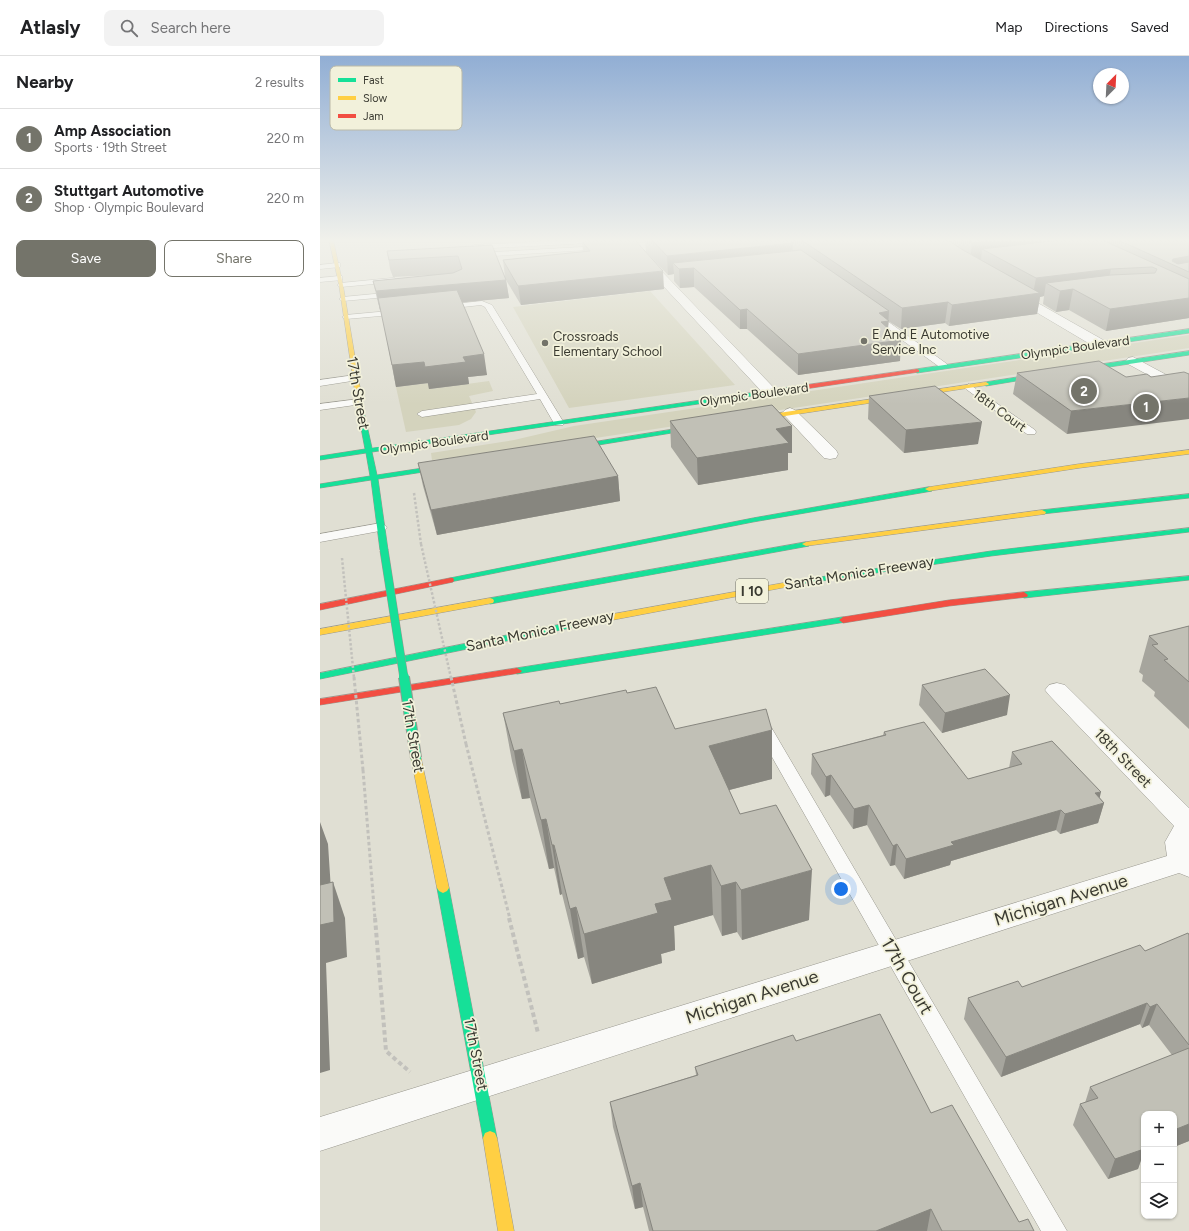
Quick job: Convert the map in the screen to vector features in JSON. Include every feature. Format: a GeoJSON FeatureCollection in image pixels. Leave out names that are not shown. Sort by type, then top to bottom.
{"type":"FeatureCollection","features":[{"type":"Feature","properties":{"kind":"main road","name":"17th Street"},"geometry":{"type":"LineString","coordinates":[[342,294],[359,402],[374,478],[416,758],[445,892],[482,1083],[506,1231]]}},
{"type":"Feature","properties":{"kind":"main road","name":"Olympic Boulevard"},"geometry":{"type":"LineString","coordinates":[[320,458],[769,391],[1189,331]]}},
{"type":"Feature","properties":{"kind":"main road","name":"Olympic Boulevard"},"geometry":{"type":"LineString","coordinates":[[1070,371],[1189,354]]}},
{"type":"Feature","properties":{"kind":"main road","name":"Olympic Boulevard"},"geometry":{"type":"LineString","coordinates":[[743,420],[1055,374]]}},
{"type":"Feature","properties":{"kind":"main road","name":"Olympic Boulevard"},"geometry":{"type":"LineString","coordinates":[[562,448],[711,425]]}},
{"type":"Feature","properties":{"kind":"main road"},"geometry":{"type":"LineString","coordinates":[[320,607],[784,512],[971,481],[1189,452]]}},
{"type":"Feature","properties":{"kind":"main road","name":"Olympic Boulevard"},"geometry":{"type":"LineString","coordinates":[[320,486],[460,464]]}},
{"type":"Feature","properties":{"kind":"main road","name":"I 10"},"geometry":{"type":"LineString","coordinates":[[320,632],[812,543],[1061,509],[1189,496]]}},
{"type":"Feature","properties":{"kind":"main road","name":"Santa Monica Freeway"},"geometry":{"type":"LineString","coordinates":[[320,676],[676,603],[957,557],[1124,536],[1189,530]]}},
{"type":"Feature","properties":{"kind":"main road"},"geometry":{"type":"LineString","coordinates":[[320,702],[949,603],[1189,578]]}},
{"type":"Feature","properties":{"kind":"street"},"geometry":{"type":"LineString","coordinates":[[683,294],[769,391]]}},
{"type":"Feature","properties":{"kind":"street"},"geometry":{"type":"LineString","coordinates":[[1014,294],[1100,344]]}},
{"type":"Feature","properties":{"kind":"street"},"geometry":{"type":"LineString","coordinates":[[1133,362],[1189,393]]}},
{"type":"Feature","properties":{"kind":"street"},"geometry":{"type":"LineString","coordinates":[[790,413],[830,454]]}},
{"type":"Feature","properties":{"kind":"street","name":"18th Street"},"geometry":{"type":"LineString","coordinates":[[1057,690],[1189,825]]}},
{"type":"Feature","properties":{"kind":"street"},"geometry":{"type":"LineString","coordinates":[[1186,864],[1178,852],[1178,844],[1180,836],[1189,830]]}},
{"type":"Feature","properties":{"kind":"street","name":"Michigan Avenue"},"geometry":{"type":"LineString","coordinates":[[320,1134],[894,953],[1186,864]]}},
{"type":"Feature","properties":{"kind":"lane"},"geometry":{"type":"LineString","coordinates":[[343,299],[394,294]]}},
{"type":"Feature","properties":{"kind":"lane"},"geometry":{"type":"LineString","coordinates":[[1028,302],[1042,300]]}},
{"type":"Feature","properties":{"kind":"lane"},"geometry":{"type":"LineString","coordinates":[[439,308],[482,303],[488,305],[559,423]]}},
{"type":"Feature","properties":{"kind":"lane"},"geometry":{"type":"LineString","coordinates":[[867,310],[944,366]]}},
{"type":"Feature","properties":{"kind":"lane"},"geometry":{"type":"LineString","coordinates":[[346,317],[410,311]]}},
{"type":"Feature","properties":{"kind":"lane"},"geometry":{"type":"LineString","coordinates":[[320,383],[355,378]]}},
{"type":"Feature","properties":{"kind":"lane","name":"18th Court"},"geometry":{"type":"LineString","coordinates":[[969,387],[1031,432]]}},
{"type":"Feature","properties":{"kind":"lane"},"geometry":{"type":"LineString","coordinates":[[422,414],[542,396]]}},
{"type":"Feature","properties":{"kind":"lane"},"geometry":{"type":"LineString","coordinates":[[320,407],[359,402]]}},
{"type":"Feature","properties":{"kind":"lane"},"geometry":{"type":"LineString","coordinates":[[320,538],[381,527]]}},
{"type":"Feature","properties":{"kind":"lane","name":"17th Court"},"geometry":{"type":"LineString","coordinates":[[760,721],[1055,1231]]}},
{"type":"Feature","properties":{"kind":"path"},"geometry":{"type":"LineString","coordinates":[[414,487],[422,544],[466,744],[539,1037]]}},
{"type":"Feature","properties":{"kind":"path"},"geometry":{"type":"LineString","coordinates":[[342,558],[363,770],[386,1051],[411,1073]]}},
{"type":"Feature","properties":{"kind":"green space"},"geometry":{"type":"Polygon","coordinates":[[[626,294],[653,294],[735,385],[569,408],[513,307],[626,294]]]}},
{"type":"Feature","properties":{"kind":"green space"},"geometry":{"type":"Polygon","coordinates":[[[1189,335],[1189,348],[516,450],[432,460],[431,453],[514,440],[574,426],[1189,335]]]}},
{"type":"Feature","properties":{"kind":"green space"},"geometry":{"type":"Polygon","coordinates":[[[489,381],[493,391],[469,396],[476,412],[471,419],[459,425],[406,432],[396,387],[428,383],[430,389],[489,381]]]}},
{"type":"Feature","properties":{"kind":"building"},"geometry":{"type":"Polygon","coordinates":[[[419,294],[459,294],[484,354],[463,357],[466,362],[425,367],[424,362],[392,365],[378,298],[419,294]]]}},
{"type":"Feature","properties":{"kind":"building"},"geometry":{"type":"Polygon","coordinates":[[[722,294],[864,294],[889,311],[879,313],[889,321],[881,322],[901,340],[798,354],[747,309],[740,310],[722,294]]]}},
{"type":"Feature","properties":{"kind":"building"},"geometry":{"type":"Polygon","coordinates":[[[881,294],[1034,294],[952,305],[948,302],[902,308],[881,294]]]}},
{"type":"Feature","properties":{"kind":"building"},"geometry":{"type":"Polygon","coordinates":[[[1082,294],[1189,294],[1189,298],[1110,309],[1082,294]]]}},
{"type":"Feature","properties":{"kind":"building"},"geometry":{"type":"Polygon","coordinates":[[[1099,361],[1126,377],[1147,374],[1151,377],[1184,372],[1189,374],[1189,398],[1071,411],[1017,373],[1099,361]]]}},
{"type":"Feature","properties":{"kind":"building"},"geometry":{"type":"Polygon","coordinates":[[[935,386],[982,422],[906,430],[869,396],[935,386]]]}},
{"type":"Feature","properties":{"kind":"building"},"geometry":{"type":"Polygon","coordinates":[[[772,405],[792,426],[776,429],[789,443],[697,458],[670,421],[772,405]]]}},
{"type":"Feature","properties":{"kind":"building"},"geometry":{"type":"Polygon","coordinates":[[[594,436],[618,476],[431,510],[418,463],[594,436]]]}},
{"type":"Feature","properties":{"kind":"building"},"geometry":{"type":"Polygon","coordinates":[[[1189,626],[1189,682],[1164,660],[1168,659],[1152,645],[1158,644],[1149,636],[1189,626]]]}},
{"type":"Feature","properties":{"kind":"building"},"geometry":{"type":"Polygon","coordinates":[[[985,669],[1010,695],[945,713],[922,685],[985,669]]]}},
{"type":"Feature","properties":{"kind":"building"},"geometry":{"type":"Polygon","coordinates":[[[656,687],[675,729],[766,709],[772,730],[709,746],[740,814],[776,805],[812,870],[741,890],[736,882],[721,886],[711,865],[664,878],[672,900],[655,904],[658,913],[584,934],[576,907],[570,909],[554,845],[552,845],[546,819],[541,820],[522,749],[514,751],[503,713],[559,701],[560,704],[626,690],[627,693],[656,687]]]}},
{"type":"Feature","properties":{"kind":"building"},"geometry":{"type":"Polygon","coordinates":[[[924,722],[968,779],[1022,764],[1012,752],[1052,741],[1101,792],[1095,793],[1104,803],[1065,814],[1061,810],[951,842],[954,845],[906,859],[897,844],[893,846],[869,805],[854,809],[831,775],[826,777],[812,754],[886,735],[884,732],[924,722]]]}},
{"type":"Feature","properties":{"kind":"building"},"geometry":{"type":"Polygon","coordinates":[[[333,882],[334,922],[320,925],[320,885],[333,882]]]}},
{"type":"Feature","properties":{"kind":"building"},"geometry":{"type":"Polygon","coordinates":[[[1188,933],[1189,1045],[1157,1004],[1150,1007],[1147,1003],[1006,1057],[968,998],[1018,981],[1022,987],[1140,945],[1145,951],[1188,933]]]}},
{"type":"Feature","properties":{"kind":"building"},"geometry":{"type":"Polygon","coordinates":[[[880,1014],[931,1113],[952,1105],[1019,1222],[1028,1219],[1034,1231],[942,1231],[931,1209],[876,1231],[653,1231],[640,1183],[632,1186],[610,1102],[698,1075],[695,1067],[793,1035],[796,1041],[880,1014]]]}},
{"type":"Feature","properties":{"kind":"building"},"geometry":{"type":"Polygon","coordinates":[[[1189,1048],[1189,1124],[1177,1129],[1177,1111],[1141,1111],[1141,1150],[1115,1159],[1080,1104],[1098,1098],[1090,1087],[1189,1048]]]}},
{"type":"Feature","properties":{"kind":"traffic: fast"},"geometry":{"type":"LineString","coordinates":[[917,371],[1189,331]]}},
{"type":"Feature","properties":{"kind":"traffic: fast"},"geometry":{"type":"LineString","coordinates":[[1076,370],[1189,353]]}},
{"type":"Feature","properties":{"kind":"traffic: fast"},"geometry":{"type":"LineString","coordinates":[[986,384],[1044,375]]}},
{"type":"Feature","properties":{"kind":"traffic: fast"},"geometry":{"type":"LineString","coordinates":[[320,458],[798,388]]}},
{"type":"Feature","properties":{"kind":"traffic: fast"},"geometry":{"type":"LineString","coordinates":[[361,412],[374,478],[384,550]]}},
{"type":"Feature","properties":{"kind":"traffic: fast"},"geometry":{"type":"LineString","coordinates":[[568,448],[700,427]]}},
{"type":"Feature","properties":{"kind":"traffic: fast"},"geometry":{"type":"LineString","coordinates":[[320,486],[449,466]]}},
{"type":"Feature","properties":{"kind":"traffic: fast"},"geometry":{"type":"LineString","coordinates":[[450,580],[753,520],[929,489]]}},
{"type":"Feature","properties":{"kind":"traffic: fast"},"geometry":{"type":"LineString","coordinates":[[1042,512],[1189,496]]}},
{"type":"Feature","properties":{"kind":"traffic: fast"},"geometry":{"type":"LineString","coordinates":[[794,583],[892,567],[1090,541],[1189,530]]}},
{"type":"Feature","properties":{"kind":"traffic: fast"},"geometry":{"type":"LineString","coordinates":[[490,601],[806,544]]}},
{"type":"Feature","properties":{"kind":"traffic: fast"},"geometry":{"type":"LineString","coordinates":[[384,550],[416,758]]}},
{"type":"Feature","properties":{"kind":"traffic: fast"},"geometry":{"type":"LineString","coordinates":[[1024,595],[1189,578]]}},
{"type":"Feature","properties":{"kind":"traffic: fast"},"geometry":{"type":"LineString","coordinates":[[320,676],[602,619]]}},
{"type":"Feature","properties":{"kind":"traffic: fast"},"geometry":{"type":"LineString","coordinates":[[517,671],[843,620]]}},
{"type":"Feature","properties":{"kind":"traffic: fast"},"geometry":{"type":"LineString","coordinates":[[443,888],[490,1138]]}},
{"type":"Feature","properties":{"kind":"traffic: slow"},"geometry":{"type":"LineString","coordinates":[[342,294],[361,412]]}},
{"type":"Feature","properties":{"kind":"traffic: slow"},"geometry":{"type":"LineString","coordinates":[[752,419],[986,384]]}},
{"type":"Feature","properties":{"kind":"traffic: slow"},"geometry":{"type":"LineString","coordinates":[[929,489],[1079,466],[1189,452]]}},
{"type":"Feature","properties":{"kind":"traffic: slow"},"geometry":{"type":"LineString","coordinates":[[806,544],[1042,512]]}},
{"type":"Feature","properties":{"kind":"traffic: slow"},"geometry":{"type":"LineString","coordinates":[[602,619],[794,583]]}},
{"type":"Feature","properties":{"kind":"traffic: slow"},"geometry":{"type":"LineString","coordinates":[[320,632],[490,601]]}},
{"type":"Feature","properties":{"kind":"traffic: slow"},"geometry":{"type":"LineString","coordinates":[[416,758],[443,888]]}},
{"type":"Feature","properties":{"kind":"traffic: slow"},"geometry":{"type":"LineString","coordinates":[[490,1138],[506,1231]]}},
{"type":"Feature","properties":{"kind":"traffic: jam"},"geometry":{"type":"LineString","coordinates":[[798,388],[917,371]]}},
{"type":"Feature","properties":{"kind":"traffic: jam"},"geometry":{"type":"LineString","coordinates":[[320,607],[450,580]]}},
{"type":"Feature","properties":{"kind":"traffic: jam"},"geometry":{"type":"LineString","coordinates":[[843,620],[949,603],[1024,595]]}},
{"type":"Feature","properties":{"kind":"traffic: jam"},"geometry":{"type":"LineString","coordinates":[[320,702],[517,671]]}},
{"type":"Feature","properties":{"kind":"place","name":"E And E Automotive Service Inc"},"geometry":{"type":"Point","coordinates":[864,341]}},
{"type":"Feature","properties":{"kind":"place","name":"Crossroads Elementary School"},"geometry":{"type":"Point","coordinates":[545,343]}},
{"type":"Feature","properties":{"kind":"place","name":"Stuttgart Automotive"},"geometry":{"type":"Point","coordinates":[1084,391]}},
{"type":"Feature","properties":{"kind":"place","name":"Amp Association"},"geometry":{"type":"Point","coordinates":[1146,407]}}]}
